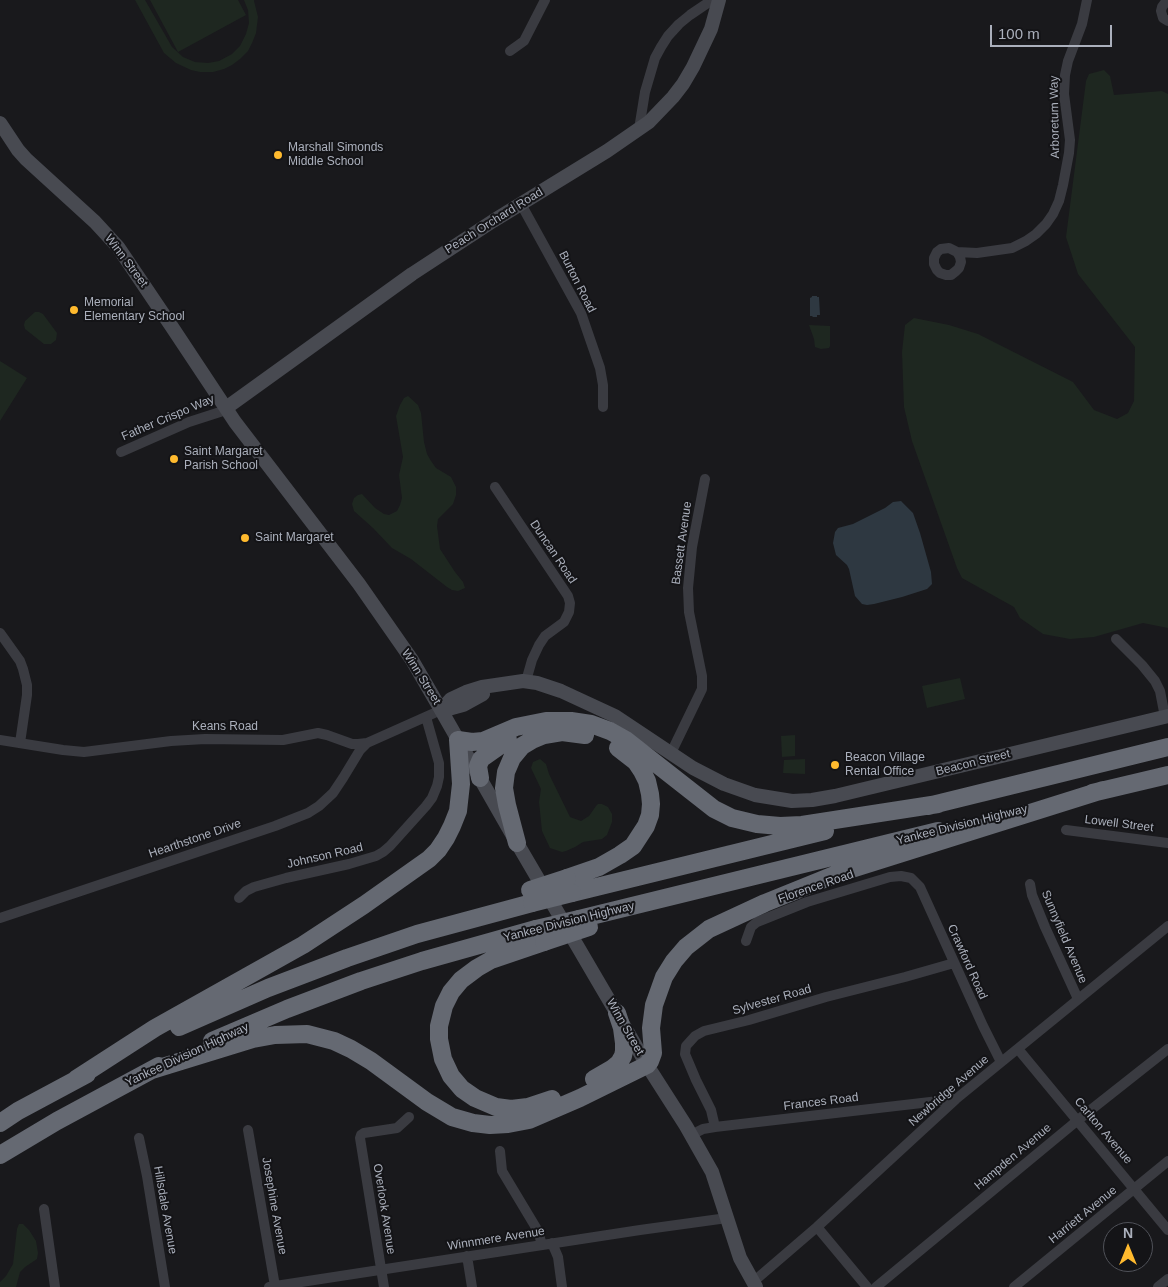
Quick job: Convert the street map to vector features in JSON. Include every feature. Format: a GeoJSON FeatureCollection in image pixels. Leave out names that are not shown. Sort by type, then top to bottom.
{"type":"FeatureCollection","features":[{"type":"Feature","properties":{"kind":"highway"},"geometry":{"type":"LineString","coordinates":[[76,1079],[156,1028],[303,945],[429,859],[442,844],[458,811],[461,784],[458,740],[483,741],[516,727],[531,723],[564,720],[584,722],[610,731],[635,747],[714,809],[732,818],[750,823],[774,826],[802,825],[938,804]]}},
{"type":"Feature","properties":{"kind":"highway"},"geometry":{"type":"LineString","coordinates":[[480,778],[478,766],[483,756],[522,732],[546,721]]}},
{"type":"Feature","properties":{"kind":"highway"},"geometry":{"type":"LineString","coordinates":[[0,1123],[119,1056],[186,1023],[260,991],[347,958],[436,929],[490,905],[569,886],[620,856],[632,846],[646,826],[651,804],[648,786],[639,767],[621,750],[606,741],[596,737],[569,732],[544,735],[522,746],[506,769],[504,779],[507,805],[517,843]]}},
{"type":"Feature","properties":{"kind":"highway","name":"Yankee Division Highway"},"geometry":{"type":"LineString","coordinates":[[569,886],[938,804],[1168,747]]}},
{"type":"Feature","properties":{"kind":"highway","name":"Yankee Division Highway"},"geometry":{"type":"LineString","coordinates":[[0,1155],[56,1121],[150,1071],[241,1028],[336,990],[422,961],[540,936],[688,892],[1168,775]]}},
{"type":"Feature","properties":{"kind":"highway"},"geometry":{"type":"LineString","coordinates":[[150,1071],[253,1039],[286,1034],[312,1035],[334,1041],[352,1049],[446,1114],[473,1123],[496,1125],[515,1123],[537,1117],[647,1065],[652,1058],[654,1005],[664,977],[686,947],[709,929],[764,903],[839,873],[1103,790]]}},
{"type":"Feature","properties":{"kind":"highway"},"geometry":{"type":"LineString","coordinates":[[540,936],[484,963],[461,980],[451,992],[440,1019],[440,1045],[447,1068],[462,1089],[485,1103],[501,1108],[515,1109],[542,1103],[591,1080],[613,1068],[623,1056],[624,1043],[617,1013]]}},
{"type":"Feature","properties":{"kind":"street"},"geometry":{"type":"LineString","coordinates":[[510,51],[524,41],[545,0]]}},
{"type":"Feature","properties":{"kind":"street"},"geometry":{"type":"LineString","coordinates":[[639,129],[647,84],[660,47],[679,24],[712,0]]}},
{"type":"Feature","properties":{"kind":"street","name":"Peach Orchard Road"},"geometry":{"type":"LineString","coordinates":[[226,408],[412,274],[639,129],[662,109],[683,84],[704,46],[719,0]]}},
{"type":"Feature","properties":{"kind":"street","name":"Arboretum Way"},"geometry":{"type":"LineString","coordinates":[[957,252],[984,253],[1012,248],[1036,234],[1053,214],[1064,185],[1069,153],[1070,140],[1064,94],[1068,61],[1082,24],[1087,0]]}},
{"type":"Feature","properties":{"kind":"street"},"geometry":{"type":"LineString","coordinates":[[1167,0],[1160,11],[1163,18],[1168,21]]}},
{"type":"Feature","properties":{"kind":"street","name":"Winn Street"},"geometry":{"type":"LineString","coordinates":[[0,123],[6,140],[95,222],[118,248],[226,408],[362,589],[412,660],[647,1065],[712,1172],[740,1258],[754,1284]]}},
{"type":"Feature","properties":{"kind":"street","name":"Burton Road"},"geometry":{"type":"LineString","coordinates":[[521,204],[581,313],[600,368],[603,385],[603,407]]}},
{"type":"Feature","properties":{"kind":"street","name":"Father Crispo Way"},"geometry":{"type":"LineString","coordinates":[[121,452],[226,408]]}},
{"type":"Feature","properties":{"kind":"street","name":"Bassett Avenue"},"geometry":{"type":"LineString","coordinates":[[671,753],[702,689],[702,676],[689,612],[688,588],[692,547],[705,479]]}},
{"type":"Feature","properties":{"kind":"street","name":"Duncan Road"},"geometry":{"type":"LineString","coordinates":[[495,487],[568,596],[570,603],[570,612],[564,622],[545,636],[539,645],[526,681]]}},
{"type":"Feature","properties":{"kind":"street"},"geometry":{"type":"LineString","coordinates":[[0,633],[24,669],[27,685],[20,743]]}},
{"type":"Feature","properties":{"kind":"street"},"geometry":{"type":"LineString","coordinates":[[1116,639],[1151,675],[1158,685],[1164,695],[1166,716]]}},
{"type":"Feature","properties":{"kind":"street","name":"Beacon Street"},"geometry":{"type":"LineString","coordinates":[[442,710],[451,699],[482,687],[526,681],[537,683],[602,709],[706,775],[737,790],[783,800],[812,800],[851,792],[1166,716]]}},
{"type":"Feature","properties":{"kind":"street","name":"Keans Road"},"geometry":{"type":"LineString","coordinates":[[0,740],[84,752],[171,741],[205,739],[283,740],[314,733],[327,735],[354,744],[367,742],[442,710]]}},
{"type":"Feature","properties":{"kind":"street","name":"Johnson Road"},"geometry":{"type":"LineString","coordinates":[[239,898],[246,891],[254,887],[350,864],[384,852],[426,806],[437,786],[440,772],[438,758],[426,717]]}},
{"type":"Feature","properties":{"kind":"street","name":"Hearthstone Drive"},"geometry":{"type":"LineString","coordinates":[[0,918],[281,824],[308,813],[333,792],[367,742]]}},
{"type":"Feature","properties":{"kind":"street","name":"Lowell Street"},"geometry":{"type":"LineString","coordinates":[[1066,830],[1168,843]]}},
{"type":"Feature","properties":{"kind":"street","name":"Florence Road"},"geometry":{"type":"LineString","coordinates":[[746,941],[750,927],[761,920],[807,902],[871,882],[890,877],[906,877]]}},
{"type":"Feature","properties":{"kind":"street","name":"Crawford Road"},"geometry":{"type":"LineString","coordinates":[[906,877],[911,878],[920,887],[1000,1062]]}},
{"type":"Feature","properties":{"kind":"street","name":"Sunnyfield Avenue"},"geometry":{"type":"LineString","coordinates":[[1030,884],[1032,896],[1078,999]]}},
{"type":"Feature","properties":{"kind":"street","name":"Newbridge Avenue"},"geometry":{"type":"LineString","coordinates":[[754,1284],[956,1099],[1168,926]]}},
{"type":"Feature","properties":{"kind":"street","name":"Sylvester Road"},"geometry":{"type":"LineString","coordinates":[[715,1127],[711,1110],[685,1054],[686,1046],[694,1036],[826,997],[954,963]]}},
{"type":"Feature","properties":{"kind":"street","name":"Hampden Avenue"},"geometry":{"type":"LineString","coordinates":[[876,1287],[1168,1048]]}},
{"type":"Feature","properties":{"kind":"street","name":"Carlton Avenue"},"geometry":{"type":"LineString","coordinates":[[1018,1049],[1168,1230]]}},
{"type":"Feature","properties":{"kind":"street","name":"Frances Road"},"geometry":{"type":"LineString","coordinates":[[691,1135],[703,1129],[715,1127],[956,1099]]}},
{"type":"Feature","properties":{"kind":"street","name":"Overlook Avenue"},"geometry":{"type":"LineString","coordinates":[[384,1287],[360,1140],[361,1135],[365,1132],[395,1129],[409,1118]]}},
{"type":"Feature","properties":{"kind":"street","name":"Josephine Avenue"},"geometry":{"type":"LineString","coordinates":[[248,1130],[272,1286]]}},
{"type":"Feature","properties":{"kind":"street","name":"Hillsdale Avenue"},"geometry":{"type":"LineString","coordinates":[[139,1138],[165,1287]]}},
{"type":"Feature","properties":{"kind":"street"},"geometry":{"type":"LineString","coordinates":[[500,1151],[502,1172],[538,1232],[558,1257],[562,1287]]}},
{"type":"Feature","properties":{"kind":"street","name":"Harriett Avenue"},"geometry":{"type":"LineString","coordinates":[[1014,1287],[1168,1161]]}},
{"type":"Feature","properties":{"kind":"street"},"geometry":{"type":"LineString","coordinates":[[44,1209],[55,1287]]}},
{"type":"Feature","properties":{"kind":"street","name":"Winnmere Avenue"},"geometry":{"type":"LineString","coordinates":[[272,1286],[727,1218]]}},
{"type":"Feature","properties":{"kind":"street"},"geometry":{"type":"LineString","coordinates":[[817,1227],[866,1287]]}},
{"type":"Feature","properties":{"kind":"street"},"geometry":{"type":"LineString","coordinates":[[468,1256],[472,1287]]}},
{"type":"Feature","properties":{"kind":"street"},"geometry":{"type":"LineString","coordinates":[[1158,1287],[1168,1279]]}},
{"type":"Feature","properties":{"kind":"shaded area"},"geometry":{"type":"Polygon","coordinates":[[[135,0],[145,0],[172,47],[183,57],[195,62],[208,63],[219,61],[232,54],[240,46],[249,23],[248,10],[244,0],[254,0],[258,17],[256,33],[248,51],[232,65],[213,72],[191,70],[176,63],[164,53],[135,0]]]}},
{"type":"Feature","properties":{"kind":"shaded area"},"geometry":{"type":"Polygon","coordinates":[[[150,0],[238,0],[246,15],[178,52],[150,0]]]}},
{"type":"Feature","properties":{"kind":"shaded area"},"geometry":{"type":"Polygon","coordinates":[[[1104,70],[1110,76],[1114,95],[1162,91],[1168,94],[1168,628],[1143,623],[1094,637],[1070,639],[1043,634],[1020,618],[1014,607],[962,578],[912,441],[904,407],[902,352],[905,325],[914,318],[949,325],[978,334],[1073,382],[1094,410],[1117,419],[1128,413],[1134,401],[1135,347],[1078,274],[1066,237],[1086,81],[1089,74],[1104,70]]]}},
{"type":"Feature","properties":{"kind":"shaded area"},"geometry":{"type":"Polygon","coordinates":[[[812,296],[819,297],[820,315],[817,315],[817,317],[810,316],[810,298],[812,296]]]}},
{"type":"Feature","properties":{"kind":"shaded area"},"geometry":{"type":"Polygon","coordinates":[[[35,312],[43,314],[57,333],[56,340],[51,344],[44,344],[25,329],[25,321],[35,312]]]}},
{"type":"Feature","properties":{"kind":"shaded area"},"geometry":{"type":"Polygon","coordinates":[[[809,325],[830,326],[829,348],[821,349],[815,347],[809,325]]]}},
{"type":"Feature","properties":{"kind":"shaded area"},"geometry":{"type":"Polygon","coordinates":[[[0,361],[27,378],[0,421],[0,361]]]}},
{"type":"Feature","properties":{"kind":"shaded area"},"geometry":{"type":"Polygon","coordinates":[[[408,396],[418,405],[421,413],[427,454],[436,468],[451,477],[456,487],[453,504],[438,519],[437,526],[440,549],[463,582],[465,588],[458,591],[447,587],[411,559],[392,548],[354,511],[352,504],[354,498],[362,494],[375,508],[384,514],[389,515],[397,511],[402,498],[399,475],[403,457],[396,416],[404,398],[408,396]]]}},
{"type":"Feature","properties":{"kind":"shaded area"},"geometry":{"type":"Polygon","coordinates":[[[901,501],[913,513],[931,572],[932,584],[927,589],[902,597],[874,604],[862,604],[855,596],[847,565],[836,555],[833,543],[835,532],[838,528],[853,524],[893,502],[901,501]]]}},
{"type":"Feature","properties":{"kind":"shaded area"},"geometry":{"type":"Polygon","coordinates":[[[960,678],[965,699],[927,708],[922,686],[960,678]]]}},
{"type":"Feature","properties":{"kind":"shaded area"},"geometry":{"type":"Polygon","coordinates":[[[795,735],[795,756],[782,757],[781,736],[795,735]]]}},
{"type":"Feature","properties":{"kind":"shaded area"},"geometry":{"type":"Polygon","coordinates":[[[540,759],[546,764],[570,817],[581,821],[589,816],[598,804],[608,807],[612,814],[612,822],[607,835],[602,839],[583,842],[562,852],[550,848],[542,831],[539,802],[541,789],[531,768],[533,762],[540,759]]]}},
{"type":"Feature","properties":{"kind":"shaded area"},"geometry":{"type":"Polygon","coordinates":[[[805,759],[805,774],[783,773],[784,760],[805,759]]]}},
{"type":"Feature","properties":{"kind":"shaded area"},"geometry":{"type":"Polygon","coordinates":[[[19,1224],[23,1224],[29,1230],[36,1241],[37,1259],[20,1272],[16,1287],[0,1287],[0,1282],[13,1264],[19,1224]]]}},
{"type":"Feature","properties":{"kind":"place","name":"Marshall Simonds Middle School"},"geometry":{"type":"Point","coordinates":[278,155]}},
{"type":"Feature","properties":{"kind":"place","name":"Memorial Elementary School"},"geometry":{"type":"Point","coordinates":[74,310]}},
{"type":"Feature","properties":{"kind":"place","name":"Saint Margaret Parish School"},"geometry":{"type":"Point","coordinates":[174,459]}},
{"type":"Feature","properties":{"kind":"place","name":"Saint Margaret"},"geometry":{"type":"Point","coordinates":[245,538]}},
{"type":"Feature","properties":{"kind":"place","name":"Beacon Village Rental Office"},"geometry":{"type":"Point","coordinates":[835,765]}}]}
